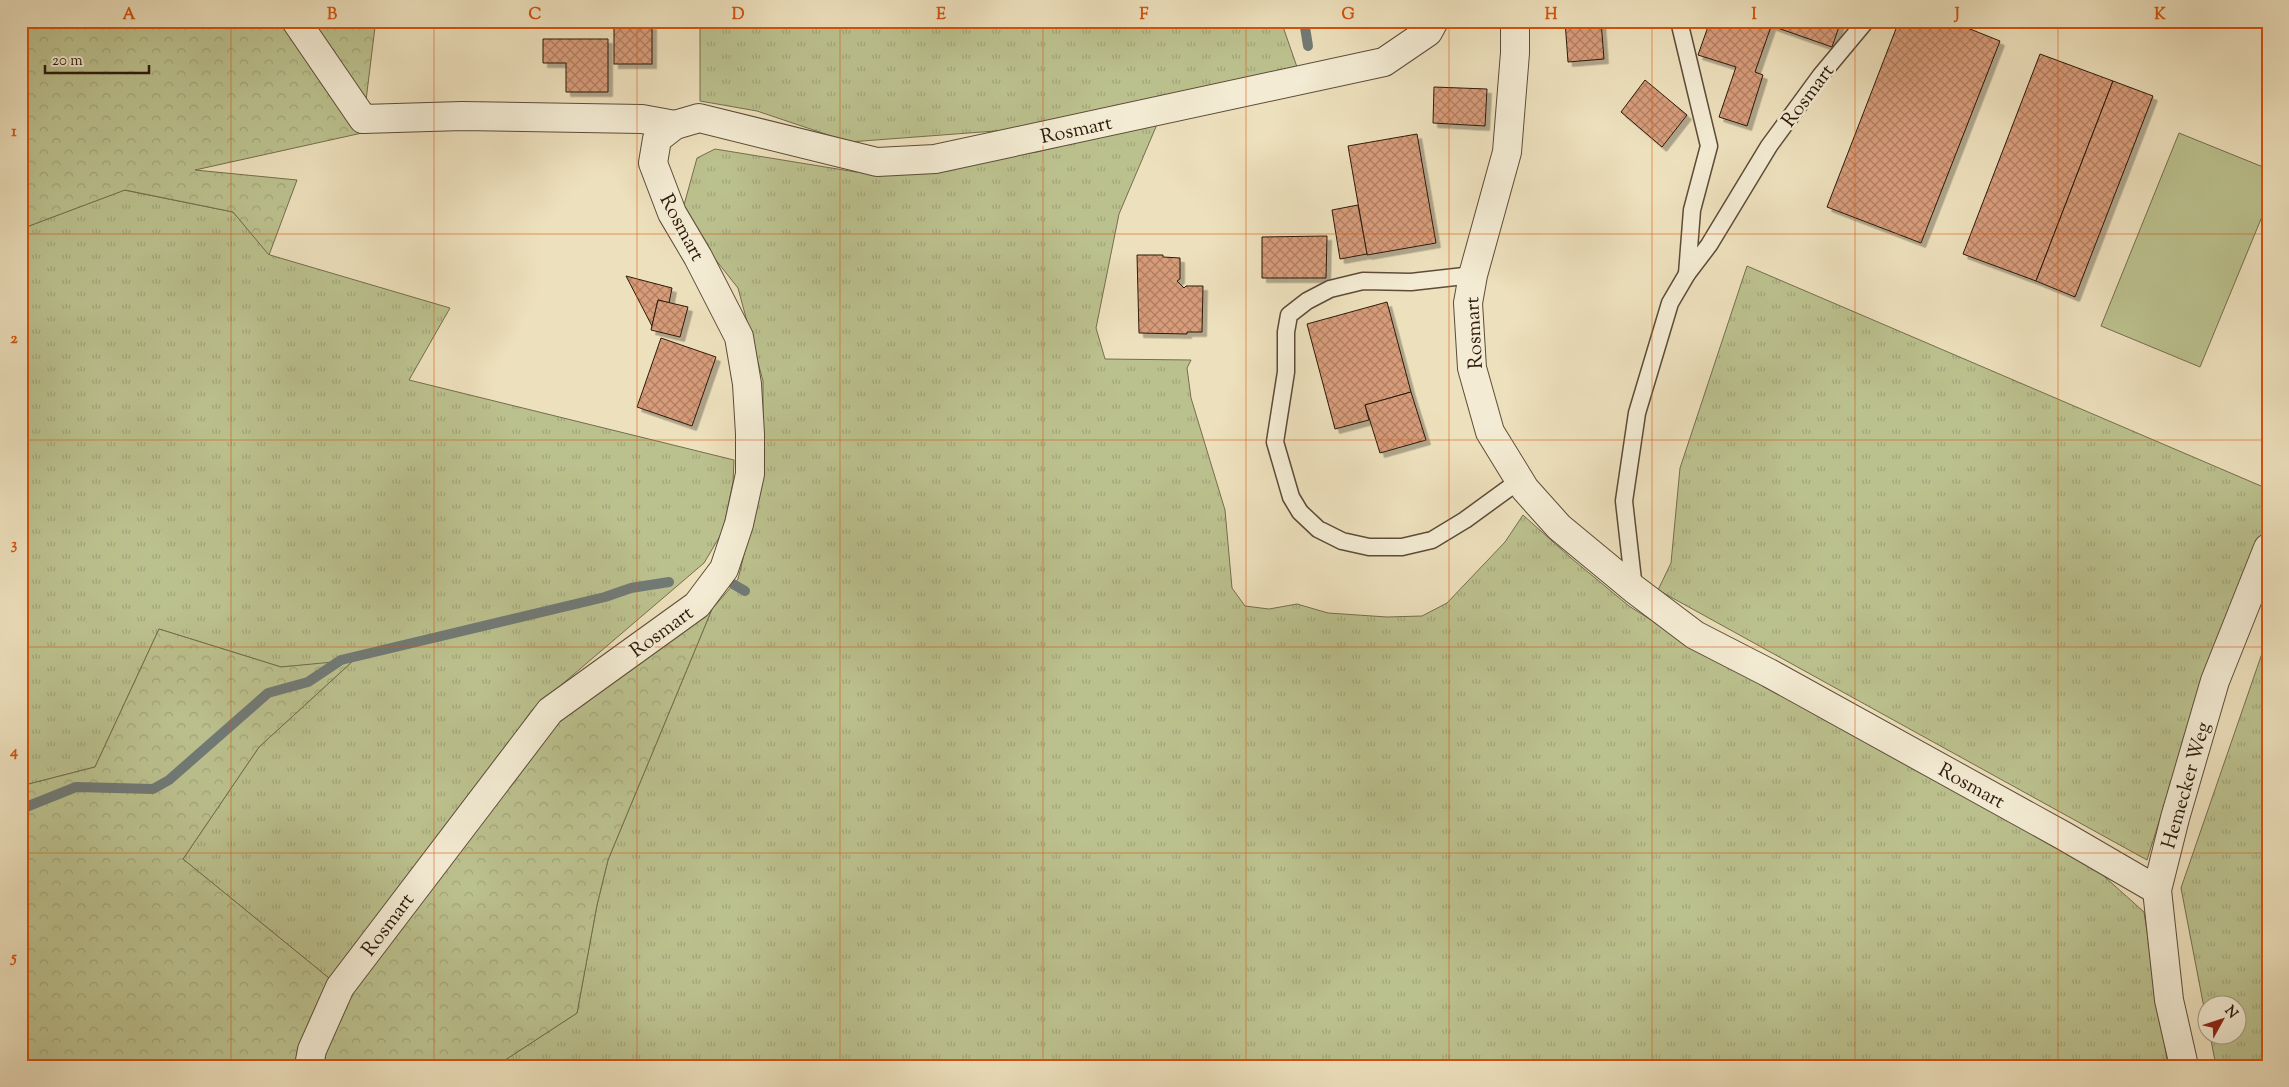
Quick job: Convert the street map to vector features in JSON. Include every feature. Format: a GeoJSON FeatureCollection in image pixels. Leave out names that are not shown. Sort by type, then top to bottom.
{"type":"FeatureCollection","features":[{"type":"Feature","properties":{"kind":"street","name":"Rosmart"},"geometry":{"type":"LineString","coordinates":[[296,21],[363,120],[471,116],[642,119],[675,125]]}},
{"type":"Feature","properties":{"kind":"street","name":"Rosmart"},"geometry":{"type":"LineString","coordinates":[[309,1066],[312,1050],[340,987],[550,712],[697,606],[724,569],[739,524],[750,474],[747,384],[739,337],[698,257],[672,213],[653,163],[657,139],[675,125],[700,118],[878,162],[936,159],[1384,62],[1428,32],[1434,21]]}},
{"type":"Feature","properties":{"kind":"street","name":"Rosmart"},"geometry":{"type":"LineString","coordinates":[[1515,21],[1515,53],[1508,152],[1472,276],[1468,303],[1472,368],[1490,432],[1520,480],[1559,527],[1634,589],[1695,635],[1795,687],[2064,836],[2157,890]]}},
{"type":"Feature","properties":{"kind":"street","name":"Hemecker Weg"},"geometry":{"type":"LineString","coordinates":[[2157,890],[2175,818],[2215,680],[2268,548]]}},
{"type":"Feature","properties":{"kind":"street"},"geometry":{"type":"LineString","coordinates":[[2157,890],[2169,1000],[2184,1066]]}},
{"type":"Feature","properties":{"kind":"lane","name":"Rosmart"},"geometry":{"type":"LineString","coordinates":[[1679,21],[1709,146],[1692,210],[1686,274]]}},
{"type":"Feature","properties":{"kind":"lane","name":"Rosmart"},"geometry":{"type":"LineString","coordinates":[[1634,589],[1624,501],[1637,413],[1670,303],[1686,274],[1709,245],[1769,146],[1821,75],[1866,21]]}},
{"type":"Feature","properties":{"kind":"lane"},"geometry":{"type":"LineString","coordinates":[[1472,276],[1411,282],[1363,281],[1330,289],[1307,301],[1289,315],[1286,332],[1286,372],[1275,442],[1291,497],[1300,512],[1318,529],[1342,541],[1369,547],[1402,547],[1432,540],[1465,520],[1520,480]]}},
{"type":"Feature","properties":{"kind":"green space"},"geometry":{"type":"Polygon","coordinates":[[[21,21],[704,21],[700,23],[375,27],[362,133],[195,170],[297,180],[269,255],[233,212],[125,190],[21,229],[21,21]]]}},
{"type":"Feature","properties":{"kind":"green space"},"geometry":{"type":"Polygon","coordinates":[[[704,21],[1281,21],[1297,67],[1307,67],[1022,129],[849,142],[757,111],[700,101],[700,23],[704,21]]]}},
{"type":"Feature","properties":{"kind":"green space"},"geometry":{"type":"Polygon","coordinates":[[[1158,122],[1119,214],[1096,328],[1105,359],[1191,360],[1187,368],[1191,398],[1225,510],[1232,588],[1245,606],[1269,609],[1297,604],[1328,613],[1387,617],[1422,616],[1447,603],[1505,542],[1523,515],[1629,606],[1687,643],[2096,869],[2144,912],[2168,1066],[496,1066],[577,1013],[597,905],[608,860],[712,609],[738,579],[763,478],[763,381],[738,288],[700,240],[684,205],[697,158],[715,149],[856,172],[1037,152],[1158,122]]]}},
{"type":"Feature","properties":{"kind":"green space"},"geometry":{"type":"Polygon","coordinates":[[[2179,133],[2268,169],[2268,202],[2200,367],[2101,326],[2179,133]]]}},
{"type":"Feature","properties":{"kind":"green space"},"geometry":{"type":"Polygon","coordinates":[[[124,190],[233,212],[270,255],[450,308],[409,380],[734,460],[733,482],[723,531],[704,563],[532,710],[335,983],[183,859],[259,747],[353,661],[281,667],[159,629],[95,767],[21,786],[21,229],[124,190]]]}},
{"type":"Feature","properties":{"kind":"green space"},"geometry":{"type":"Polygon","coordinates":[[[1747,266],[2268,489],[2268,526],[2202,685],[2147,860],[1658,590],[1671,563],[1680,468],[1747,266]]]}},
{"type":"Feature","properties":{"kind":"green space"},"geometry":{"type":"Polygon","coordinates":[[[712,609],[608,860],[597,905],[577,1013],[496,1066],[21,1066],[21,786],[95,767],[159,629],[281,667],[354,660],[259,747],[183,859],[335,983],[571,709],[712,609]]]}},
{"type":"Feature","properties":{"kind":"green space"},"geometry":{"type":"Polygon","coordinates":[[[2268,636],[2268,1066],[2216,1066],[2212,1044],[2246,1044],[2246,994],[2201,994],[2181,888],[2268,636]]]}},
{"type":"Feature","properties":{"kind":"building"},"geometry":{"type":"Polygon","coordinates":[[[1565,21],[1601,21],[1604,59],[1568,62],[1565,21]]]}},
{"type":"Feature","properties":{"kind":"building"},"geometry":{"type":"Polygon","coordinates":[[[1710,21],[1773,21],[1755,72],[1763,75],[1747,126],[1719,117],[1736,67],[1698,55],[1710,21]]]}},
{"type":"Feature","properties":{"kind":"building"},"geometry":{"type":"Polygon","coordinates":[[[1774,21],[1841,21],[1832,47],[1772,26],[1774,21]]]}},
{"type":"Feature","properties":{"kind":"building"},"geometry":{"type":"Polygon","coordinates":[[[1899,21],[1950,21],[2000,41],[1921,243],[1827,207],[1899,21]]]}},
{"type":"Feature","properties":{"kind":"building"},"geometry":{"type":"Polygon","coordinates":[[[614,25],[652,25],[652,64],[614,64],[614,25]]]}},
{"type":"Feature","properties":{"kind":"building"},"geometry":{"type":"Polygon","coordinates":[[[543,39],[608,39],[608,92],[566,92],[566,63],[543,63],[543,39]]]}},
{"type":"Feature","properties":{"kind":"building"},"geometry":{"type":"Polygon","coordinates":[[[2040,54],[2113,81],[2036,281],[1963,254],[2040,54]]]}},
{"type":"Feature","properties":{"kind":"building"},"geometry":{"type":"Polygon","coordinates":[[[1645,80],[1687,115],[1662,147],[1621,112],[1645,80]]]}},
{"type":"Feature","properties":{"kind":"building"},"geometry":{"type":"Polygon","coordinates":[[[2113,81],[2153,96],[2075,297],[2036,281],[2113,81]]]}},
{"type":"Feature","properties":{"kind":"building"},"geometry":{"type":"Polygon","coordinates":[[[1434,87],[1487,89],[1485,126],[1433,123],[1434,87]]]}},
{"type":"Feature","properties":{"kind":"building"},"geometry":{"type":"Polygon","coordinates":[[[1417,134],[1436,243],[1367,255],[1348,146],[1417,134]]]}},
{"type":"Feature","properties":{"kind":"building"},"geometry":{"type":"Polygon","coordinates":[[[1358,205],[1367,254],[1340,259],[1332,210],[1358,205]]]}},
{"type":"Feature","properties":{"kind":"building"},"geometry":{"type":"Polygon","coordinates":[[[1327,236],[1326,278],[1262,278],[1262,237],[1327,236]]]}},
{"type":"Feature","properties":{"kind":"building"},"geometry":{"type":"Polygon","coordinates":[[[1137,255],[1163,255],[1163,257],[1180,258],[1180,279],[1177,281],[1184,288],[1186,286],[1203,286],[1202,332],[1187,332],[1187,334],[1139,333],[1137,255]]]}},
{"type":"Feature","properties":{"kind":"building"},"geometry":{"type":"Polygon","coordinates":[[[626,276],[672,288],[669,303],[658,300],[652,326],[626,276]]]}},
{"type":"Feature","properties":{"kind":"building"},"geometry":{"type":"Polygon","coordinates":[[[658,300],[688,307],[680,337],[651,330],[658,300]]]}},
{"type":"Feature","properties":{"kind":"building"},"geometry":{"type":"Polygon","coordinates":[[[1387,302],[1411,392],[1365,405],[1369,420],[1335,429],[1307,324],[1387,302]]]}},
{"type":"Feature","properties":{"kind":"building"},"geometry":{"type":"Polygon","coordinates":[[[661,338],[716,357],[692,426],[637,407],[661,338]]]}},
{"type":"Feature","properties":{"kind":"building"},"geometry":{"type":"Polygon","coordinates":[[[1411,392],[1426,440],[1380,453],[1365,405],[1411,392]]]}},
{"type":"Feature","properties":{"kind":"waterway"},"geometry":{"type":"LineString","coordinates":[[1304,21],[1308,46]]}},
{"type":"Feature","properties":{"kind":"waterway"},"geometry":{"type":"LineString","coordinates":[[21,809],[76,787],[153,789],[169,780],[268,693],[308,682],[341,660],[605,597],[631,588],[669,582]]}},
{"type":"Feature","properties":{"kind":"waterway"},"geometry":{"type":"LineString","coordinates":[[733,584],[745,591]]}}]}
